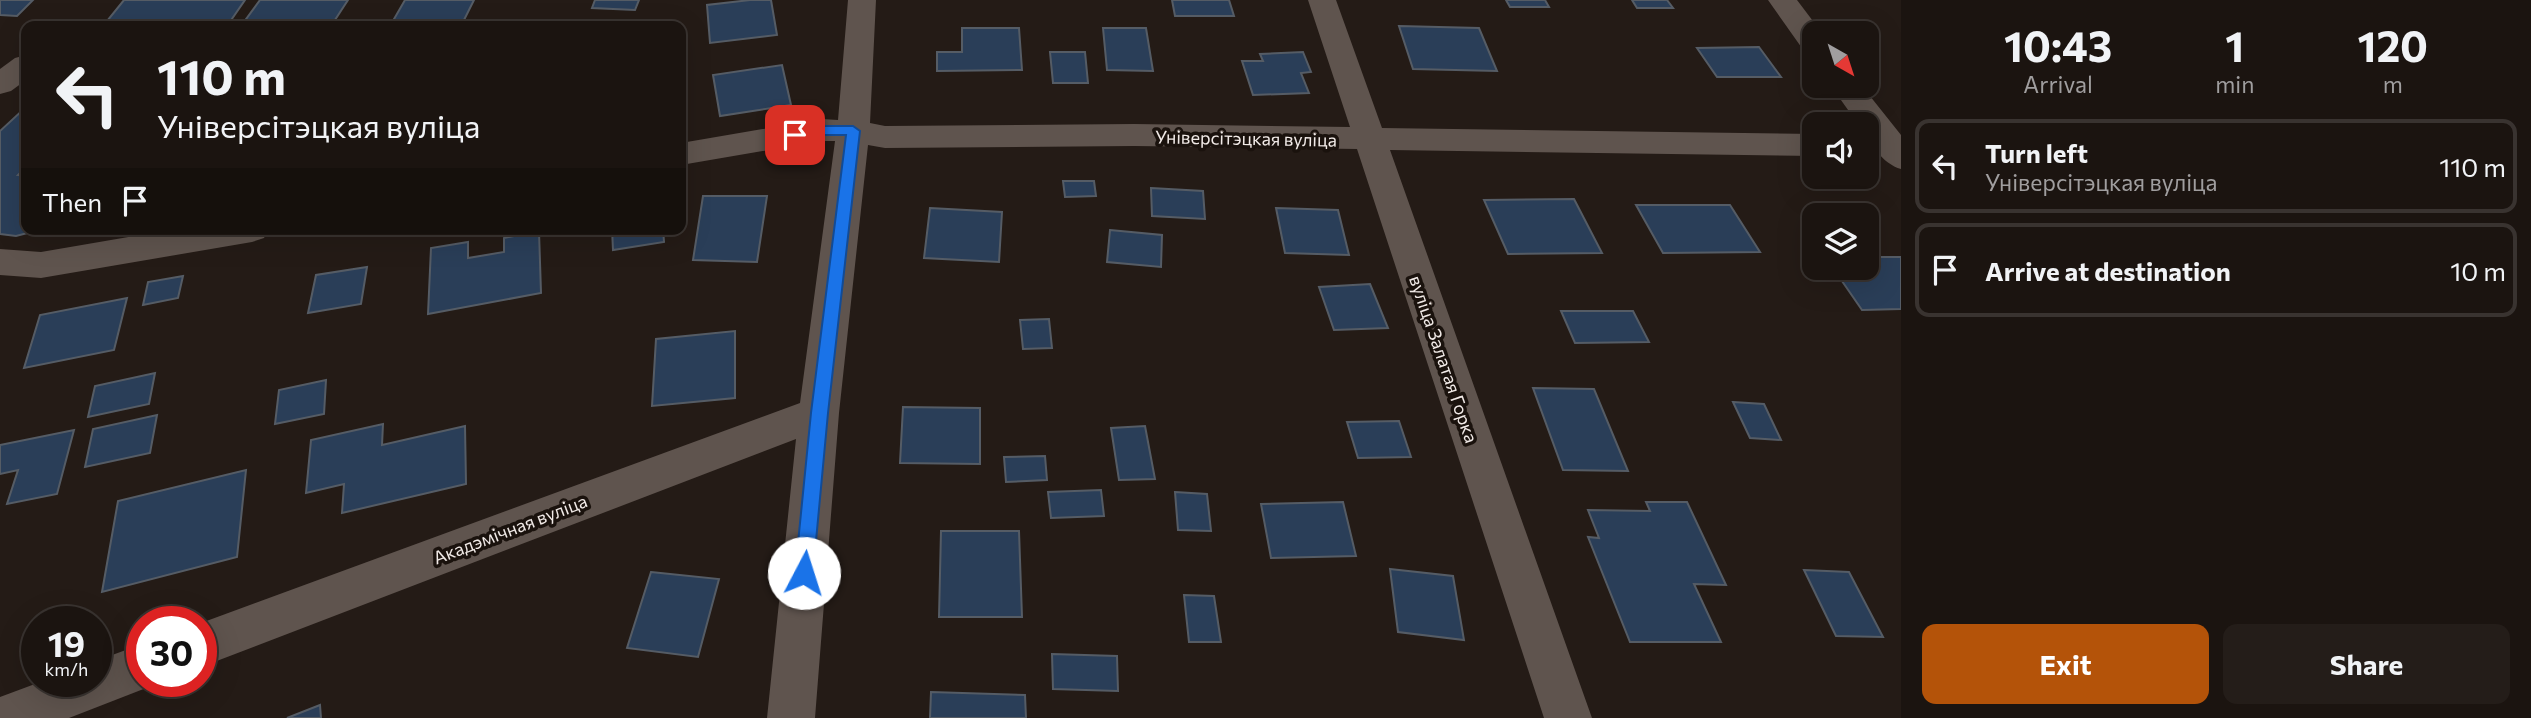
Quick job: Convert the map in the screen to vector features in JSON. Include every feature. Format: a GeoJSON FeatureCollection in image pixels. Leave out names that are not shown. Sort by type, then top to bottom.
{"type":"FeatureCollection","features":[{"type":"Feature","properties":{"kind":"street"},"geometry":{"type":"LineString","coordinates":[[791,718],[820,413],[853,131],[862,0]]}},
{"type":"Feature","properties":{"kind":"street","name":"вуліца Залатая Горка"},"geometry":{"type":"LineString","coordinates":[[1322,0],[1568,718]]}},
{"type":"Feature","properties":{"kind":"street"},"geometry":{"type":"LineString","coordinates":[[1782,0],[1802,27]]}},
{"type":"Feature","properties":{"kind":"street"},"geometry":{"type":"LineString","coordinates":[[0,83],[21,68]]}},
{"type":"Feature","properties":{"kind":"street"},"geometry":{"type":"LineString","coordinates":[[1854,98],[1890,149]]}},
{"type":"Feature","properties":{"kind":"street","name":"Універсітэцкая вуліца"},"geometry":{"type":"LineString","coordinates":[[686,153],[822,130],[853,131],[885,137],[1134,135],[1802,145]]}},
{"type":"Feature","properties":{"kind":"street"},"geometry":{"type":"LineString","coordinates":[[0,262],[41,265],[147,239],[189,235]]}},
{"type":"Feature","properties":{"kind":"street","name":"Акадэмічная вуліца"},"geometry":{"type":"LineString","coordinates":[[217,639],[820,413]]}},
{"type":"Feature","properties":{"kind":"street"},"geometry":{"type":"LineString","coordinates":[[7,718],[126,673]]}},
{"type":"Feature","properties":{"kind":"building"},"geometry":{"type":"Polygon","coordinates":[[[0,0],[33,0],[17,16],[0,15],[0,0]]]}},
{"type":"Feature","properties":{"kind":"building"},"geometry":{"type":"Polygon","coordinates":[[[124,0],[245,0],[230,21],[107,21],[124,0]]]}},
{"type":"Feature","properties":{"kind":"building"},"geometry":{"type":"Polygon","coordinates":[[[260,0],[348,0],[334,21],[245,21],[260,0]]]}},
{"type":"Feature","properties":{"kind":"building"},"geometry":{"type":"Polygon","coordinates":[[[405,0],[474,0],[464,21],[393,21],[405,0]]]}},
{"type":"Feature","properties":{"kind":"building"},"geometry":{"type":"Polygon","coordinates":[[[595,0],[639,0],[635,10],[592,8],[595,0]]]}},
{"type":"Feature","properties":{"kind":"building"},"geometry":{"type":"Polygon","coordinates":[[[771,0],[777,35],[710,43],[707,5],[771,0]]]}},
{"type":"Feature","properties":{"kind":"building"},"geometry":{"type":"Polygon","coordinates":[[[1172,0],[1229,0],[1234,16],[1175,16],[1172,0]]]}},
{"type":"Feature","properties":{"kind":"building"},"geometry":{"type":"Polygon","coordinates":[[[1506,0],[1545,0],[1549,7],[1510,7],[1506,0]]]}},
{"type":"Feature","properties":{"kind":"building"},"geometry":{"type":"Polygon","coordinates":[[[1632,0],[1667,0],[1673,8],[1637,8],[1632,0]]]}},
{"type":"Feature","properties":{"kind":"building"},"geometry":{"type":"Polygon","coordinates":[[[1399,26],[1479,28],[1497,71],[1413,69],[1399,26]]]}},
{"type":"Feature","properties":{"kind":"building"},"geometry":{"type":"Polygon","coordinates":[[[962,28],[1019,28],[1022,70],[937,71],[937,52],[962,52],[962,28]]]}},
{"type":"Feature","properties":{"kind":"building"},"geometry":{"type":"Polygon","coordinates":[[[1103,28],[1146,28],[1153,71],[1107,70],[1103,28]]]}},
{"type":"Feature","properties":{"kind":"building"},"geometry":{"type":"Polygon","coordinates":[[[1759,47],[1781,77],[1717,77],[1697,48],[1759,47]]]}},
{"type":"Feature","properties":{"kind":"building"},"geometry":{"type":"Polygon","coordinates":[[[1050,52],[1085,52],[1088,83],[1053,83],[1050,52]]]}},
{"type":"Feature","properties":{"kind":"building"},"geometry":{"type":"Polygon","coordinates":[[[1303,52],[1311,72],[1301,73],[1309,93],[1253,95],[1242,61],[1263,61],[1260,54],[1303,52]]]}},
{"type":"Feature","properties":{"kind":"building"},"geometry":{"type":"Polygon","coordinates":[[[782,65],[791,105],[720,116],[713,75],[782,65]]]}},
{"type":"Feature","properties":{"kind":"building"},"geometry":{"type":"Polygon","coordinates":[[[21,112],[21,172],[18,175],[21,175],[21,235],[16,236],[0,234],[0,131],[21,112]]]}},
{"type":"Feature","properties":{"kind":"building"},"geometry":{"type":"Polygon","coordinates":[[[1063,181],[1094,181],[1096,196],[1065,197],[1063,181]]]}},
{"type":"Feature","properties":{"kind":"building"},"geometry":{"type":"Polygon","coordinates":[[[1151,188],[1203,191],[1205,219],[1152,216],[1151,188]]]}},
{"type":"Feature","properties":{"kind":"building"},"geometry":{"type":"Polygon","coordinates":[[[703,196],[767,196],[757,262],[693,260],[703,196]]]}},
{"type":"Feature","properties":{"kind":"building"},"geometry":{"type":"Polygon","coordinates":[[[1574,199],[1602,253],[1508,254],[1484,200],[1574,199]]]}},
{"type":"Feature","properties":{"kind":"building"},"geometry":{"type":"Polygon","coordinates":[[[1636,205],[1730,205],[1760,252],[1663,253],[1636,205]]]}},
{"type":"Feature","properties":{"kind":"building"},"geometry":{"type":"Polygon","coordinates":[[[930,208],[1002,212],[999,262],[924,258],[930,208]]]}},
{"type":"Feature","properties":{"kind":"building"},"geometry":{"type":"Polygon","coordinates":[[[1276,208],[1338,210],[1349,255],[1285,253],[1276,208]]]}},
{"type":"Feature","properties":{"kind":"building"},"geometry":{"type":"Polygon","coordinates":[[[1110,230],[1162,235],[1161,267],[1107,262],[1110,230]]]}},
{"type":"Feature","properties":{"kind":"building"},"geometry":{"type":"Polygon","coordinates":[[[539,235],[541,293],[428,314],[431,248],[468,242],[468,258],[504,252],[504,238],[539,235]]]}},
{"type":"Feature","properties":{"kind":"building"},"geometry":{"type":"Polygon","coordinates":[[[612,235],[663,235],[664,242],[613,250],[612,235]]]}},
{"type":"Feature","properties":{"kind":"building"},"geometry":{"type":"Polygon","coordinates":[[[1879,257],[1901,257],[1901,309],[1862,310],[1841,280],[1879,280],[1879,257]]]}},
{"type":"Feature","properties":{"kind":"building"},"geometry":{"type":"Polygon","coordinates":[[[367,267],[361,304],[308,313],[316,275],[367,267]]]}},
{"type":"Feature","properties":{"kind":"building"},"geometry":{"type":"Polygon","coordinates":[[[183,276],[178,298],[143,305],[148,282],[183,276]]]}},
{"type":"Feature","properties":{"kind":"building"},"geometry":{"type":"Polygon","coordinates":[[[1370,284],[1388,328],[1334,330],[1319,287],[1370,284]]]}},
{"type":"Feature","properties":{"kind":"building"},"geometry":{"type":"Polygon","coordinates":[[[127,298],[114,350],[24,368],[40,315],[127,298]]]}},
{"type":"Feature","properties":{"kind":"building"},"geometry":{"type":"Polygon","coordinates":[[[1561,311],[1633,311],[1649,342],[1575,343],[1561,311]]]}},
{"type":"Feature","properties":{"kind":"building"},"geometry":{"type":"Polygon","coordinates":[[[1049,319],[1052,348],[1023,349],[1020,320],[1049,319]]]}},
{"type":"Feature","properties":{"kind":"building"},"geometry":{"type":"Polygon","coordinates":[[[735,331],[735,398],[652,406],[656,339],[735,331]]]}},
{"type":"Feature","properties":{"kind":"building"},"geometry":{"type":"Polygon","coordinates":[[[155,373],[149,404],[88,417],[95,386],[155,373]]]}},
{"type":"Feature","properties":{"kind":"building"},"geometry":{"type":"Polygon","coordinates":[[[326,380],[324,414],[275,424],[279,390],[326,380]]]}},
{"type":"Feature","properties":{"kind":"building"},"geometry":{"type":"Polygon","coordinates":[[[1533,388],[1594,389],[1628,471],[1563,470],[1533,388]]]}},
{"type":"Feature","properties":{"kind":"building"},"geometry":{"type":"Polygon","coordinates":[[[1733,402],[1764,404],[1781,440],[1750,438],[1733,402]]]}},
{"type":"Feature","properties":{"kind":"building"},"geometry":{"type":"Polygon","coordinates":[[[903,407],[980,408],[980,464],[900,463],[903,407]]]}},
{"type":"Feature","properties":{"kind":"building"},"geometry":{"type":"Polygon","coordinates":[[[157,415],[150,453],[85,467],[93,429],[157,415]]]}},
{"type":"Feature","properties":{"kind":"building"},"geometry":{"type":"Polygon","coordinates":[[[1399,421],[1411,457],[1358,458],[1347,422],[1399,421]]]}},
{"type":"Feature","properties":{"kind":"building"},"geometry":{"type":"Polygon","coordinates":[[[383,424],[382,445],[465,426],[466,484],[342,513],[344,484],[306,493],[311,440],[383,424]]]}},
{"type":"Feature","properties":{"kind":"building"},"geometry":{"type":"Polygon","coordinates":[[[1145,426],[1155,479],[1119,480],[1111,428],[1145,426]]]}},
{"type":"Feature","properties":{"kind":"building"},"geometry":{"type":"Polygon","coordinates":[[[74,430],[57,494],[7,504],[18,470],[0,474],[0,445],[74,430]]]}},
{"type":"Feature","properties":{"kind":"building"},"geometry":{"type":"Polygon","coordinates":[[[1045,456],[1047,480],[1006,482],[1004,457],[1045,456]]]}},
{"type":"Feature","properties":{"kind":"building"},"geometry":{"type":"Polygon","coordinates":[[[246,470],[237,557],[102,592],[118,501],[246,470]]]}},
{"type":"Feature","properties":{"kind":"building"},"geometry":{"type":"Polygon","coordinates":[[[1101,490],[1104,516],[1051,518],[1048,492],[1101,490]]]}},
{"type":"Feature","properties":{"kind":"building"},"geometry":{"type":"Polygon","coordinates":[[[1175,492],[1207,494],[1211,531],[1178,530],[1175,492]]]}},
{"type":"Feature","properties":{"kind":"building"},"geometry":{"type":"Polygon","coordinates":[[[1343,502],[1356,556],[1271,558],[1261,504],[1343,502]]]}},
{"type":"Feature","properties":{"kind":"building"},"geometry":{"type":"Polygon","coordinates":[[[1646,502],[1687,502],[1726,585],[1694,584],[1721,642],[1630,642],[1588,537],[1599,538],[1588,510],[1650,511],[1646,502]]]}},
{"type":"Feature","properties":{"kind":"building"},"geometry":{"type":"Polygon","coordinates":[[[941,531],[1019,531],[1022,617],[939,617],[941,531]]]}},
{"type":"Feature","properties":{"kind":"building"},"geometry":{"type":"Polygon","coordinates":[[[1390,569],[1453,576],[1464,640],[1398,632],[1390,569]]]}},
{"type":"Feature","properties":{"kind":"building"},"geometry":{"type":"Polygon","coordinates":[[[1804,570],[1849,572],[1883,637],[1836,636],[1804,570]]]}},
{"type":"Feature","properties":{"kind":"building"},"geometry":{"type":"Polygon","coordinates":[[[651,572],[719,579],[698,657],[627,648],[651,572]]]}},
{"type":"Feature","properties":{"kind":"building"},"geometry":{"type":"Polygon","coordinates":[[[1184,595],[1214,596],[1221,642],[1189,642],[1184,595]]]}},
{"type":"Feature","properties":{"kind":"building"},"geometry":{"type":"Polygon","coordinates":[[[1052,654],[1117,656],[1118,691],[1053,689],[1052,654]]]}},
{"type":"Feature","properties":{"kind":"building"},"geometry":{"type":"Polygon","coordinates":[[[931,692],[1025,695],[1026,718],[930,718],[931,692]]]}},
{"type":"Feature","properties":{"kind":"building"},"geometry":{"type":"Polygon","coordinates":[[[320,705],[321,718],[287,718],[320,705]]]}},
{"type":"Feature","properties":{"kind":"route"},"geometry":{"type":"LineString","coordinates":[[795,135],[822,130],[853,131],[804,573]]}}]}
